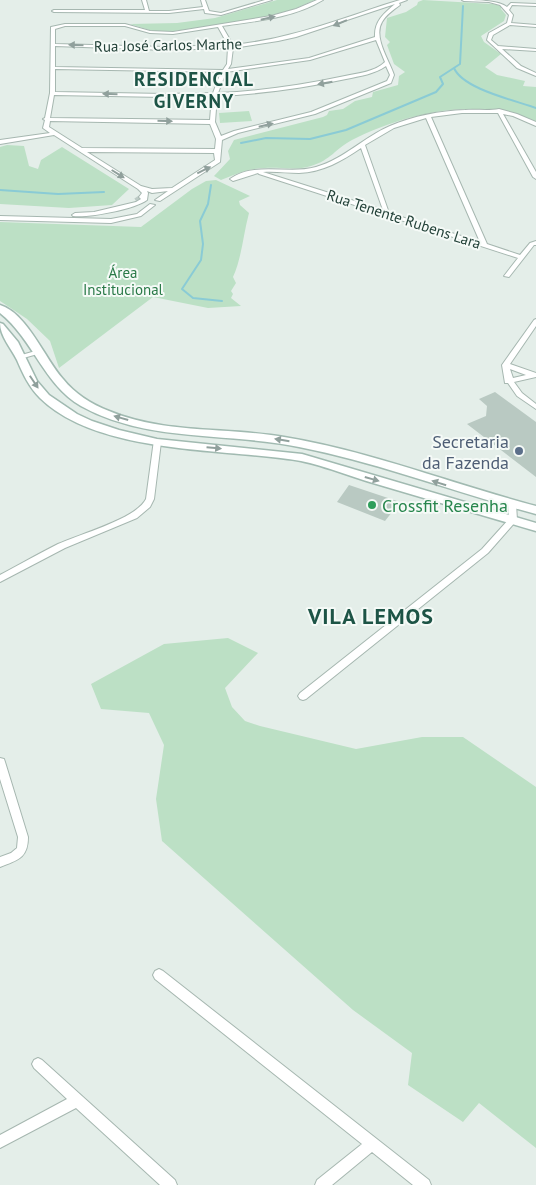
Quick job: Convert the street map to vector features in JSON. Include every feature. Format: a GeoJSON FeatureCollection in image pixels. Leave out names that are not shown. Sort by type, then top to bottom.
{"type":"FeatureCollection","features":[{"type":"Feature","properties":{"kind":"main road"},"geometry":{"type":"LineString","coordinates":[[0,308],[19,324],[39,352],[56,381],[86,404],[112,415],[144,424],[184,430],[284,440],[333,451],[536,510]]}},
{"type":"Feature","properties":{"kind":"main road"},"geometry":{"type":"LineString","coordinates":[[0,326],[13,342],[32,382],[45,397],[73,416],[116,432],[157,442],[302,458],[536,527]]}},
{"type":"Feature","properties":{"kind":"main road"},"geometry":{"type":"LineString","coordinates":[[180,445],[184,430]]}},
{"type":"Feature","properties":{"kind":"street"},"geometry":{"type":"LineString","coordinates":[[144,0],[147,12]]}},
{"type":"Feature","properties":{"kind":"street"},"geometry":{"type":"LineString","coordinates":[[203,0],[207,12],[214,14],[221,14],[270,0]]}},
{"type":"Feature","properties":{"kind":"street"},"geometry":{"type":"LineString","coordinates":[[170,189],[143,192],[46,128],[52,92],[55,27],[129,25],[157,34],[220,26],[280,15],[321,0]]}},
{"type":"Feature","properties":{"kind":"street"},"geometry":{"type":"LineString","coordinates":[[391,78],[376,30],[381,16],[404,0]]}},
{"type":"Feature","properties":{"kind":"street","name":"Rua José Carlos Marthe"},"geometry":{"type":"LineString","coordinates":[[53,45],[192,47],[232,46],[275,41],[337,25],[368,11],[404,0]]}},
{"type":"Feature","properties":{"kind":"street"},"geometry":{"type":"LineString","coordinates":[[464,0],[536,4]]}},
{"type":"Feature","properties":{"kind":"street"},"geometry":{"type":"LineString","coordinates":[[503,2],[510,4]]}},
{"type":"Feature","properties":{"kind":"street"},"geometry":{"type":"LineString","coordinates":[[509,24],[511,15],[510,4]]}},
{"type":"Feature","properties":{"kind":"street"},"geometry":{"type":"LineString","coordinates":[[54,11],[147,12],[206,8]]}},
{"type":"Feature","properties":{"kind":"street"},"geometry":{"type":"LineString","coordinates":[[377,8],[388,11]]}},
{"type":"Feature","properties":{"kind":"street"},"geometry":{"type":"LineString","coordinates":[[368,11],[368,14],[381,16]]}},
{"type":"Feature","properties":{"kind":"street"},"geometry":{"type":"LineString","coordinates":[[536,26],[509,24],[489,37],[496,47],[519,67],[536,74]]}},
{"type":"Feature","properties":{"kind":"street"},"geometry":{"type":"LineString","coordinates":[[139,215],[150,201],[218,161],[219,139],[212,122],[214,95],[224,70],[229,64],[232,46],[220,26]]}},
{"type":"Feature","properties":{"kind":"street"},"geometry":{"type":"LineString","coordinates":[[54,68],[224,70],[310,59],[378,38]]}},
{"type":"Feature","properties":{"kind":"street"},"geometry":{"type":"LineString","coordinates":[[360,45],[381,47]]}},
{"type":"Feature","properties":{"kind":"street"},"geometry":{"type":"LineString","coordinates":[[496,47],[536,50]]}},
{"type":"Feature","properties":{"kind":"street"},"geometry":{"type":"LineString","coordinates":[[505,54],[508,50],[517,49]]}},
{"type":"Feature","properties":{"kind":"street"},"geometry":{"type":"LineString","coordinates":[[52,92],[214,95],[298,87],[382,68],[387,63]]}},
{"type":"Feature","properties":{"kind":"street"},"geometry":{"type":"LineString","coordinates":[[367,72],[381,73],[391,78]]}},
{"type":"Feature","properties":{"kind":"street"},"geometry":{"type":"LineString","coordinates":[[219,139],[236,132],[313,113],[385,85],[391,78]]}},
{"type":"Feature","properties":{"kind":"street"},"geometry":{"type":"LineString","coordinates":[[499,112],[536,177]]}},
{"type":"Feature","properties":{"kind":"street"},"geometry":{"type":"LineString","coordinates":[[233,179],[250,172],[267,170],[289,172],[318,168],[332,163],[393,127],[428,117],[452,113],[499,112],[520,117],[536,124]]}},
{"type":"Feature","properties":{"kind":"street"},"geometry":{"type":"LineString","coordinates":[[428,117],[486,246]]}},
{"type":"Feature","properties":{"kind":"street"},"geometry":{"type":"LineString","coordinates":[[504,120],[520,117]]}},
{"type":"Feature","properties":{"kind":"street"},"geometry":{"type":"LineString","coordinates":[[46,119],[212,122]]}},
{"type":"Feature","properties":{"kind":"street"},"geometry":{"type":"LineString","coordinates":[[0,142],[53,134]]}},
{"type":"Feature","properties":{"kind":"street"},"geometry":{"type":"LineString","coordinates":[[362,144],[387,214]]}},
{"type":"Feature","properties":{"kind":"street"},"geometry":{"type":"LineString","coordinates":[[96,160],[98,154],[110,149]]}},
{"type":"Feature","properties":{"kind":"street"},"geometry":{"type":"LineString","coordinates":[[78,150],[217,151]]}},
{"type":"Feature","properties":{"kind":"street","name":"Rua Tenente Rubens Lara"},"geometry":{"type":"LineString","coordinates":[[258,172],[521,257]]}},
{"type":"Feature","properties":{"kind":"street"},"geometry":{"type":"LineString","coordinates":[[286,181],[289,172]]}},
{"type":"Feature","properties":{"kind":"street"},"geometry":{"type":"LineString","coordinates":[[160,198],[184,182]]}},
{"type":"Feature","properties":{"kind":"street"},"geometry":{"type":"LineString","coordinates":[[0,212],[86,215],[144,200],[143,192]]}},
{"type":"Feature","properties":{"kind":"street"},"geometry":{"type":"LineString","coordinates":[[129,204],[136,201]]}},
{"type":"Feature","properties":{"kind":"street"},"geometry":{"type":"LineString","coordinates":[[0,218],[106,221],[139,215],[152,205]]}},
{"type":"Feature","properties":{"kind":"street"},"geometry":{"type":"LineString","coordinates":[[114,209],[125,214],[124,219]]}},
{"type":"Feature","properties":{"kind":"street"},"geometry":{"type":"LineString","coordinates":[[507,276],[521,257],[536,243]]}},
{"type":"Feature","properties":{"kind":"street"},"geometry":{"type":"LineString","coordinates":[[536,322],[506,365],[508,381],[519,396],[536,407]]}},
{"type":"Feature","properties":{"kind":"street"},"geometry":{"type":"LineString","coordinates":[[20,357],[39,352]]}},
{"type":"Feature","properties":{"kind":"street"},"geometry":{"type":"LineString","coordinates":[[506,365],[534,375]]}},
{"type":"Feature","properties":{"kind":"street"},"geometry":{"type":"LineString","coordinates":[[508,381],[534,375]]}},
{"type":"Feature","properties":{"kind":"street"},"geometry":{"type":"LineString","coordinates":[[0,579],[62,546],[134,516],[143,509],[150,499],[157,442]]}},
{"type":"Feature","properties":{"kind":"street"},"geometry":{"type":"LineString","coordinates":[[303,696],[485,551],[513,520],[512,504]]}},
{"type":"Feature","properties":{"kind":"street"},"geometry":{"type":"LineString","coordinates":[[0,762],[23,837],[24,847],[18,855],[0,862]]}},
{"type":"Feature","properties":{"kind":"street"},"geometry":{"type":"LineString","coordinates":[[159,975],[424,1185]]}},
{"type":"Feature","properties":{"kind":"street"},"geometry":{"type":"LineString","coordinates":[[38,1064],[170,1185]]}},
{"type":"Feature","properties":{"kind":"street"},"geometry":{"type":"LineString","coordinates":[[0,1142],[78,1100]]}},
{"type":"Feature","properties":{"kind":"street"},"geometry":{"type":"LineString","coordinates":[[322,1185],[372,1144]]}},
{"type":"Feature","properties":{"kind":"green space"},"geometry":{"type":"Polygon","coordinates":[[[277,0],[315,0],[289,11],[259,18],[175,31],[156,32],[130,24],[177,23],[215,18],[277,0]]]}},
{"type":"Feature","properties":{"kind":"green space"},"geometry":{"type":"Polygon","coordinates":[[[423,0],[501,6],[506,15],[504,21],[481,36],[484,42],[501,54],[485,67],[497,75],[525,81],[523,86],[536,87],[536,122],[514,114],[490,110],[442,111],[395,122],[373,130],[352,140],[328,158],[311,166],[254,169],[221,180],[214,176],[230,159],[228,151],[234,140],[323,117],[329,111],[343,109],[355,101],[372,97],[373,92],[398,85],[399,76],[405,72],[394,64],[387,45],[390,42],[385,37],[387,18],[406,12],[423,0]]]}},
{"type":"Feature","properties":{"kind":"green space"},"geometry":{"type":"Polygon","coordinates":[[[249,111],[252,121],[220,123],[219,113],[249,111]]]}},
{"type":"Feature","properties":{"kind":"green space"},"geometry":{"type":"Polygon","coordinates":[[[7,145],[24,146],[29,166],[38,169],[41,160],[62,147],[129,189],[112,205],[69,208],[0,204],[0,147],[7,145]]]}},
{"type":"Feature","properties":{"kind":"green space","name":"Área Institucional"},"geometry":{"type":"Polygon","coordinates":[[[216,180],[250,196],[239,201],[240,205],[249,213],[233,277],[236,283],[231,291],[233,294],[231,298],[241,306],[208,308],[153,297],[59,368],[50,341],[27,319],[0,301],[0,222],[141,227],[192,189],[206,181],[216,180]]]}},
{"type":"Feature","properties":{"kind":"green space"},"geometry":{"type":"Polygon","coordinates":[[[228,638],[258,653],[225,688],[232,707],[245,721],[356,749],[422,737],[463,737],[536,787],[536,1148],[479,1103],[463,1122],[408,1085],[412,1053],[353,1010],[162,841],[156,799],[164,745],[149,713],[101,709],[91,684],[164,644],[228,638]]]}},
{"type":"Feature","properties":{"kind":"building","name":"Secretaria da Fazenda"},"geometry":{"type":"Polygon","coordinates":[[[495,392],[536,422],[536,477],[467,424],[486,416],[487,406],[479,399],[495,392]]]}},
{"type":"Feature","properties":{"kind":"building","name":"Crossfit Resenha"},"geometry":{"type":"Polygon","coordinates":[[[349,485],[400,502],[385,521],[337,502],[349,485]]]}},
{"type":"Feature","properties":{"kind":"waterway"},"geometry":{"type":"LineString","coordinates":[[241,143],[266,138],[310,139],[346,130],[436,92],[443,84],[440,77],[460,64],[463,6]]}},
{"type":"Feature","properties":{"kind":"waterway"},"geometry":{"type":"LineString","coordinates":[[454,68],[459,75],[478,88],[536,108]]}},
{"type":"Feature","properties":{"kind":"waterway"},"geometry":{"type":"LineString","coordinates":[[211,185],[208,204],[200,221],[203,244],[201,260],[182,289],[193,298],[222,301]]}},
{"type":"Feature","properties":{"kind":"waterway"},"geometry":{"type":"LineString","coordinates":[[0,190],[58,194],[104,192]]}},
{"type":"Feature","properties":{"kind":"tunnel"},"geometry":{"type":"LineString","coordinates":[[136,201],[142,197]]}},
{"type":"Feature","properties":{"kind":"place","name":"Secretaria da Fazenda"},"geometry":{"type":"Point","coordinates":[519,451]}},
{"type":"Feature","properties":{"kind":"place","name":"Crossfit Resenha"},"geometry":{"type":"Point","coordinates":[372,505]}},
{"type":"Feature","properties":{"kind":"district","name":"RESIDENCIAL GIVERNY"},"geometry":{"type":"Point","coordinates":[194,90]}},
{"type":"Feature","properties":{"kind":"district","name":"VILA LEMOS"},"geometry":{"type":"Point","coordinates":[371,616]}}]}
